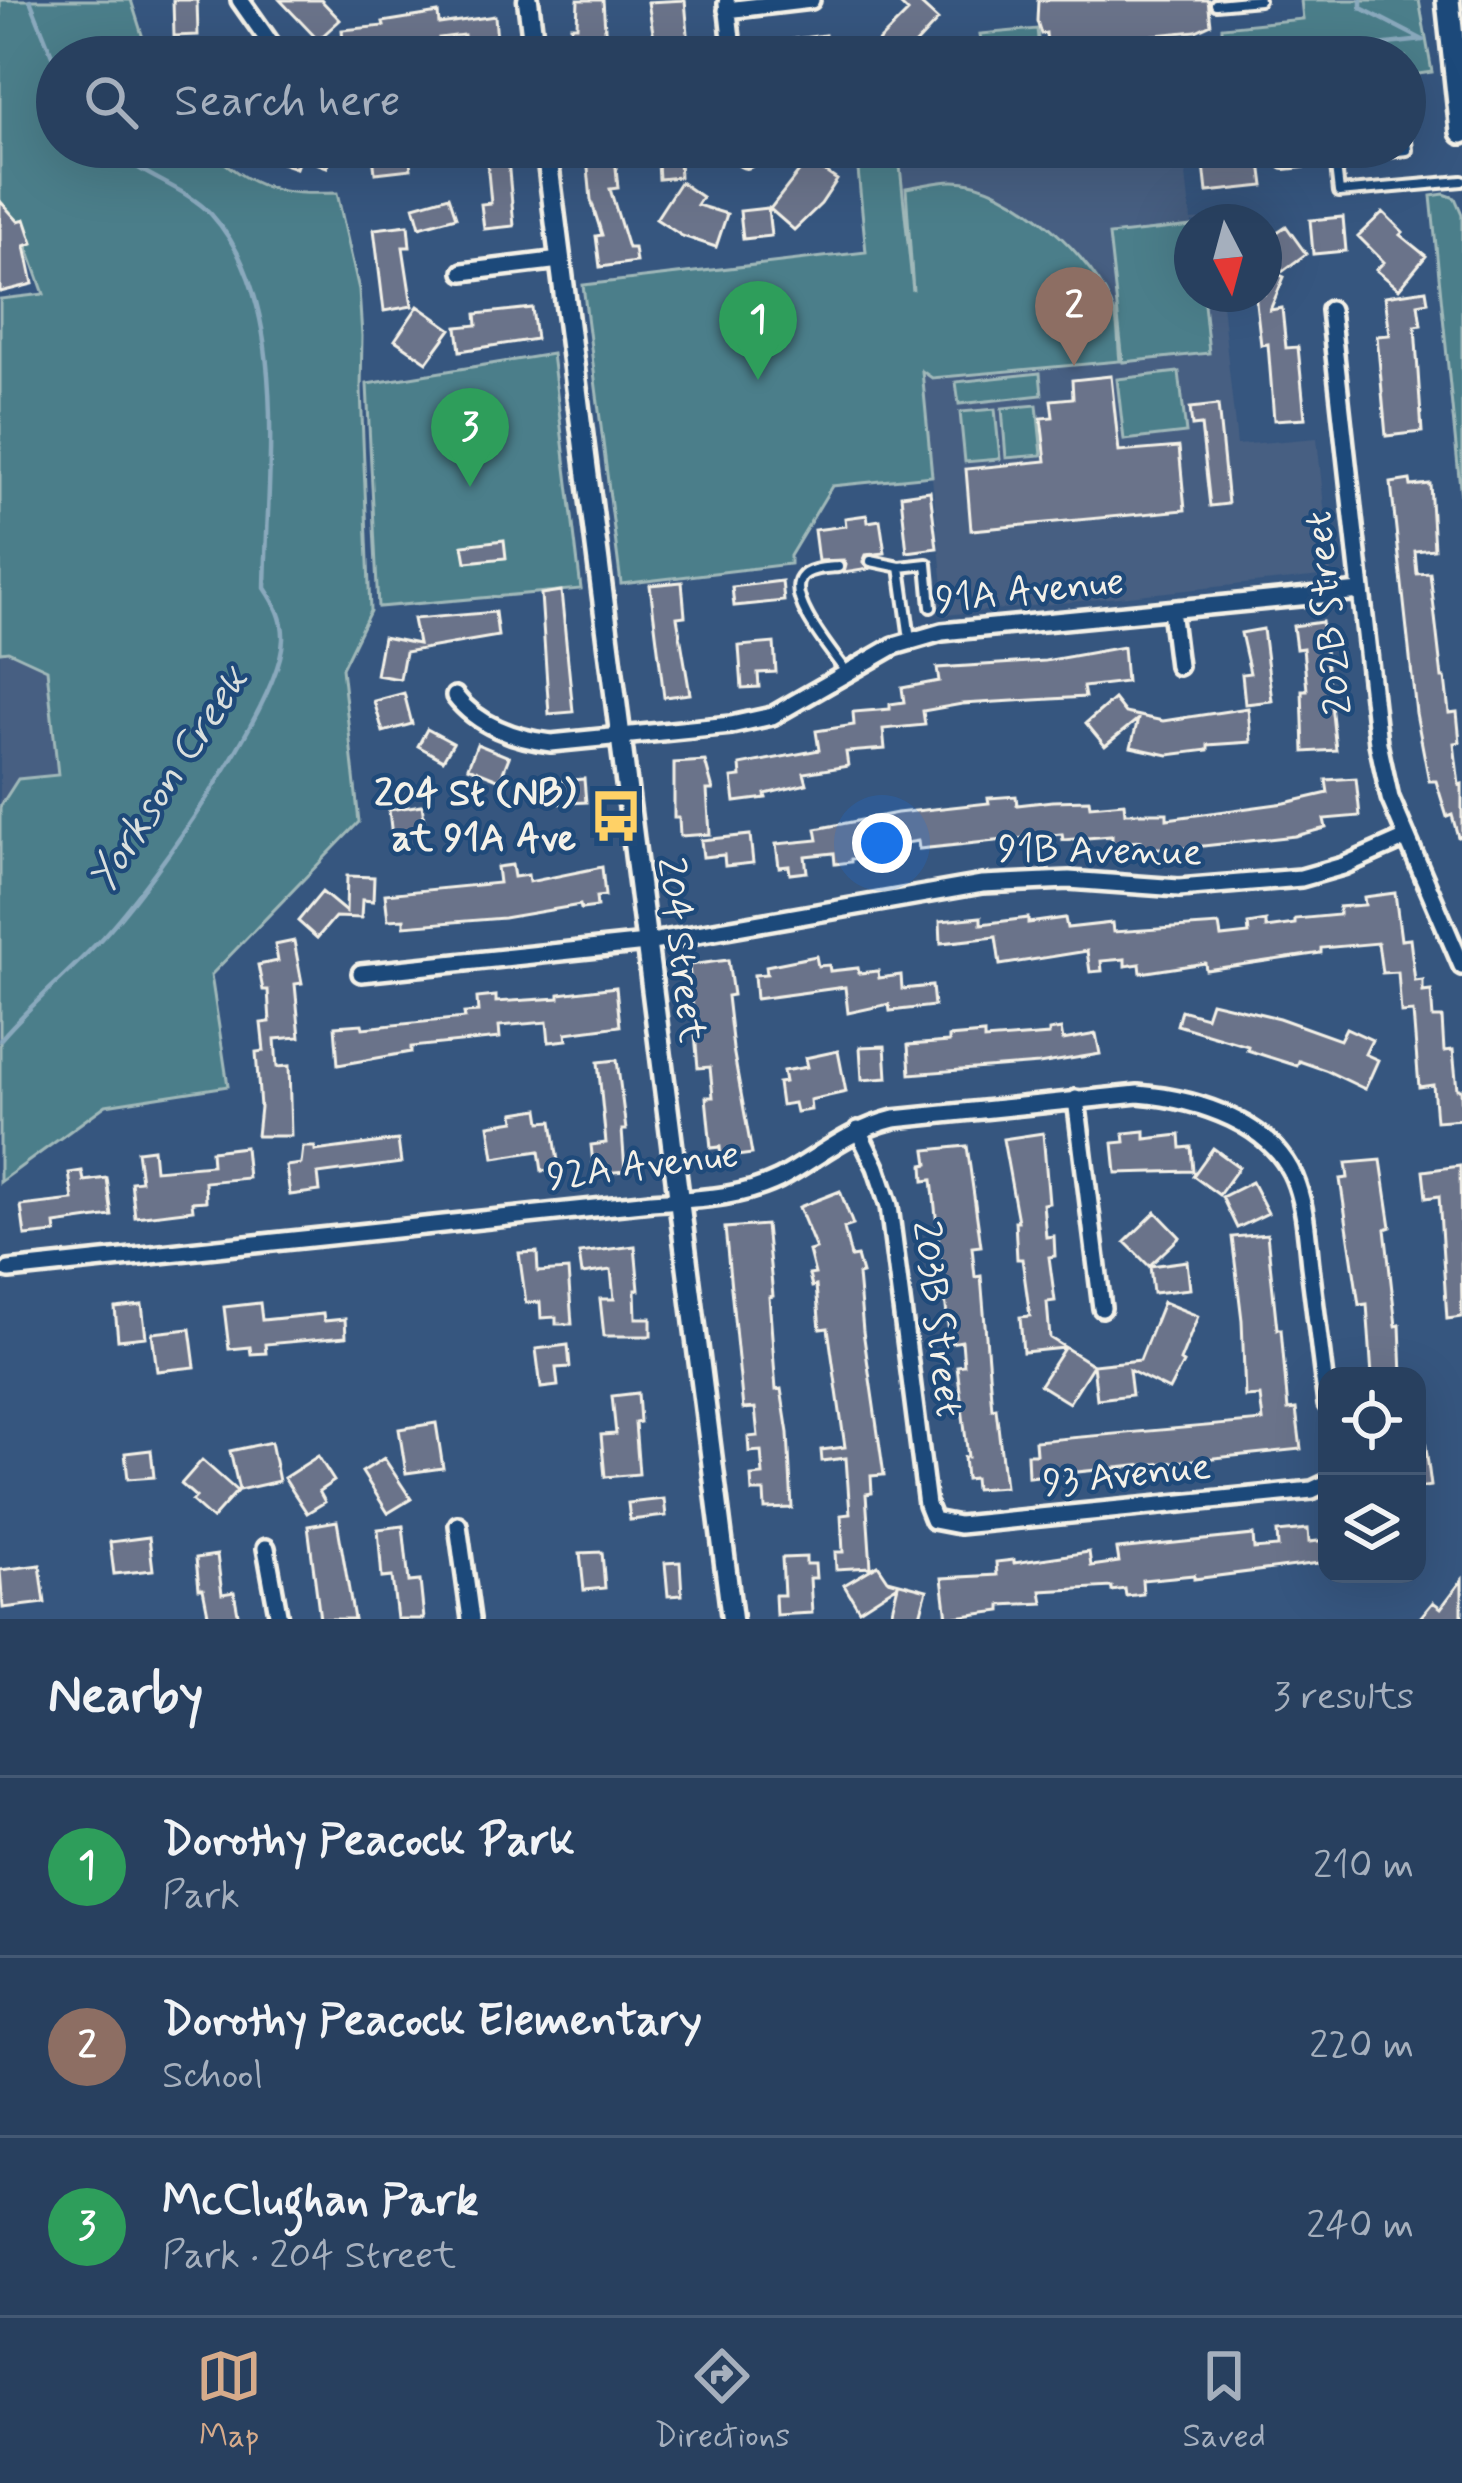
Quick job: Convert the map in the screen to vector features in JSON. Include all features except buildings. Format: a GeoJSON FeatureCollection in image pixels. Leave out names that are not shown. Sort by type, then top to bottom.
{"type":"FeatureCollection","features":[{"type":"Feature","properties":{"kind":"main road"},"geometry":{"type":"LineString","coordinates":[[1449,0],[1462,36]]}},
{"type":"Feature","properties":{"kind":"main road"},"geometry":{"type":"LineString","coordinates":[[1449,0],[1462,132]]}},
{"type":"Feature","properties":{"kind":"street"},"geometry":{"type":"LineString","coordinates":[[240,0],[265,36]]}},
{"type":"Feature","properties":{"kind":"street"},"geometry":{"type":"LineString","coordinates":[[528,0],[532,36]]}},
{"type":"Feature","properties":{"kind":"street"},"geometry":{"type":"LineString","coordinates":[[731,36],[727,5],[811,0]]}},
{"type":"Feature","properties":{"kind":"street","name":"204 Street"},"geometry":{"type":"LineString","coordinates":[[549,168],[732,1619]]}},
{"type":"Feature","properties":{"kind":"street"},"geometry":{"type":"LineString","coordinates":[[463,272],[560,260]]}},
{"type":"Feature","properties":{"kind":"street","name":"202B Street"},"geometry":{"type":"LineString","coordinates":[[1330,310],[1378,743],[1390,797],[1462,966]]}},
{"type":"Feature","properties":{"kind":"street","name":"91A Avenue"},"geometry":{"type":"LineString","coordinates":[[454,696],[468,713],[534,741],[731,725],[772,716],[910,639],[942,632],[1360,591]]}},
{"type":"Feature","properties":{"kind":"street"},"geometry":{"type":"LineString","coordinates":[[1171,610],[1178,666]]}},
{"type":"Feature","properties":{"kind":"street","name":"91B Avenue"},"geometry":{"type":"LineString","coordinates":[[361,973],[646,943],[982,884],[1069,880],[1179,888],[1301,878],[1343,866],[1406,838]]}},
{"type":"Feature","properties":{"kind":"street","name":"92A Avenue"},"geometry":{"type":"LineString","coordinates":[[9,1270],[707,1199],[763,1186],[858,1130],[911,1116],[1138,1094],[1163,1096],[1228,1117],[1262,1136],[1288,1164],[1303,1207],[1322,1367]]}},
{"type":"Feature","properties":{"kind":"street"},"geometry":{"type":"LineString","coordinates":[[1076,1100],[1102,1308]]}},
{"type":"Feature","properties":{"kind":"street","name":"203B Street"},"geometry":{"type":"LineString","coordinates":[[858,1130],[889,1206],[926,1501],[933,1520]]}},
{"type":"Feature","properties":{"kind":"street","name":"93 Avenue"},"geometry":{"type":"LineString","coordinates":[[933,1520],[959,1526],[1318,1487]]}},
{"type":"Feature","properties":{"kind":"street"},"geometry":{"type":"LineString","coordinates":[[458,1525],[471,1619]]}},
{"type":"Feature","properties":{"kind":"street"},"geometry":{"type":"LineString","coordinates":[[266,1548],[279,1619]]}},
{"type":"Feature","properties":{"kind":"lane"},"geometry":{"type":"LineString","coordinates":[[1216,4],[1259,0]]}},
{"type":"Feature","properties":{"kind":"lane"},"geometry":{"type":"LineString","coordinates":[[1336,168],[1339,192],[1462,181]]}},
{"type":"Feature","properties":{"kind":"lane"},"geometry":{"type":"LineString","coordinates":[[871,561],[900,567],[927,564],[931,607]]}},
{"type":"Feature","properties":{"kind":"lane"},"geometry":{"type":"LineString","coordinates":[[838,567],[814,570],[798,586],[802,606],[847,673]]}},
{"type":"Feature","properties":{"kind":"lane"},"geometry":{"type":"LineString","coordinates":[[900,567],[910,639]]}},
{"type":"Feature","properties":{"kind":"shaded area"},"geometry":{"type":"Polygon","coordinates":[[[900,168],[1185,168],[1189,204],[1174,204],[1174,312],[1223,312],[1237,445],[1317,438],[1331,575],[946,615],[900,168]]]}},
{"type":"Feature","properties":{"kind":"shaded area"},"geometry":{"type":"Polygon","coordinates":[[[8,651],[47,669],[58,776],[0,807],[0,652],[8,651]]]}},
{"type":"Feature","properties":{"kind":"green space"},"geometry":{"type":"Polygon","coordinates":[[[0,0],[131,0],[142,36],[36,36],[36,168],[231,168],[282,191],[337,193],[359,290],[370,611],[342,668],[359,822],[211,975],[228,1086],[106,1105],[0,1182],[0,807],[18,779],[58,775],[47,669],[8,651],[0,652],[0,299],[44,294],[18,221],[0,204],[0,0]]]}},
{"type":"Feature","properties":{"kind":"green space"},"geometry":{"type":"Polygon","coordinates":[[[1301,0],[1419,0],[1426,36],[1222,36],[1222,27],[1303,19],[1301,0]]]}},
{"type":"Feature","properties":{"kind":"green space"},"geometry":{"type":"Polygon","coordinates":[[[1037,29],[1038,36],[980,36],[1037,29]]]}},
{"type":"Feature","properties":{"kind":"green space"},"geometry":{"type":"Polygon","coordinates":[[[1426,39],[1432,72],[1426,73],[1426,39]]]}},
{"type":"Feature","properties":{"kind":"green space"},"geometry":{"type":"Polygon","coordinates":[[[900,168],[913,291],[906,188],[947,181],[976,184],[1025,209],[1071,248],[1105,292],[1115,314],[1120,361],[932,378],[922,371],[932,476],[832,486],[790,556],[790,564],[621,584],[583,285],[866,252],[858,170],[900,168]]]}},
{"type":"Feature","properties":{"kind":"green space"},"geometry":{"type":"Polygon","coordinates":[[[1431,196],[1455,198],[1462,214],[1462,507],[1431,196]]]}},
{"type":"Feature","properties":{"kind":"green space"},"geometry":{"type":"Polygon","coordinates":[[[1174,228],[1174,312],[1205,312],[1209,353],[1123,362],[1109,235],[1174,228]]]}},
{"type":"Feature","properties":{"kind":"green space"},"geometry":{"type":"Polygon","coordinates":[[[552,354],[581,589],[378,607],[367,384],[552,354]]]}},
{"type":"Feature","properties":{"kind":"green space"},"geometry":{"type":"Polygon","coordinates":[[[1179,372],[1186,433],[1124,440],[1117,379],[1179,372]]]}},
{"type":"Feature","properties":{"kind":"green space"},"geometry":{"type":"Polygon","coordinates":[[[1040,373],[1042,395],[959,404],[956,382],[1040,373]]]}},
{"type":"Feature","properties":{"kind":"green space"},"geometry":{"type":"Polygon","coordinates":[[[1037,405],[1042,455],[1006,458],[1002,408],[1037,405]]]}},
{"type":"Feature","properties":{"kind":"green space"},"geometry":{"type":"Polygon","coordinates":[[[995,409],[1000,459],[965,462],[960,412],[995,409]]]}},
{"type":"Feature","properties":{"kind":"waterway","name":"Yorkson Creek"},"geometry":{"type":"LineString","coordinates":[[30,0],[44,36]]}},
{"type":"Feature","properties":{"kind":"waterway"},"geometry":{"type":"LineString","coordinates":[[1361,0],[1361,8],[1415,36]]}},
{"type":"Feature","properties":{"kind":"waterway","name":"Yorkson Creek"},"geometry":{"type":"LineString","coordinates":[[0,1040],[110,929],[184,832],[261,704],[283,639],[278,612],[265,588],[269,392],[254,294],[237,251],[211,214],[139,168]]}},
{"type":"Feature","properties":{"kind":"place","name":"Dorothy Peacock Elementary"},"geometry":{"type":"Point","coordinates":[1074,366]}},
{"type":"Feature","properties":{"kind":"place","name":"Dorothy Peacock Park"},"geometry":{"type":"Point","coordinates":[758,380]}},
{"type":"Feature","properties":{"kind":"place","name":"McClughan Park"},"geometry":{"type":"Point","coordinates":[470,487]}},
{"type":"Feature","properties":{"kind":"place","name":"204 St (NB) at 91A Ave"},"geometry":{"type":"Point","coordinates":[616,816]}}]}
